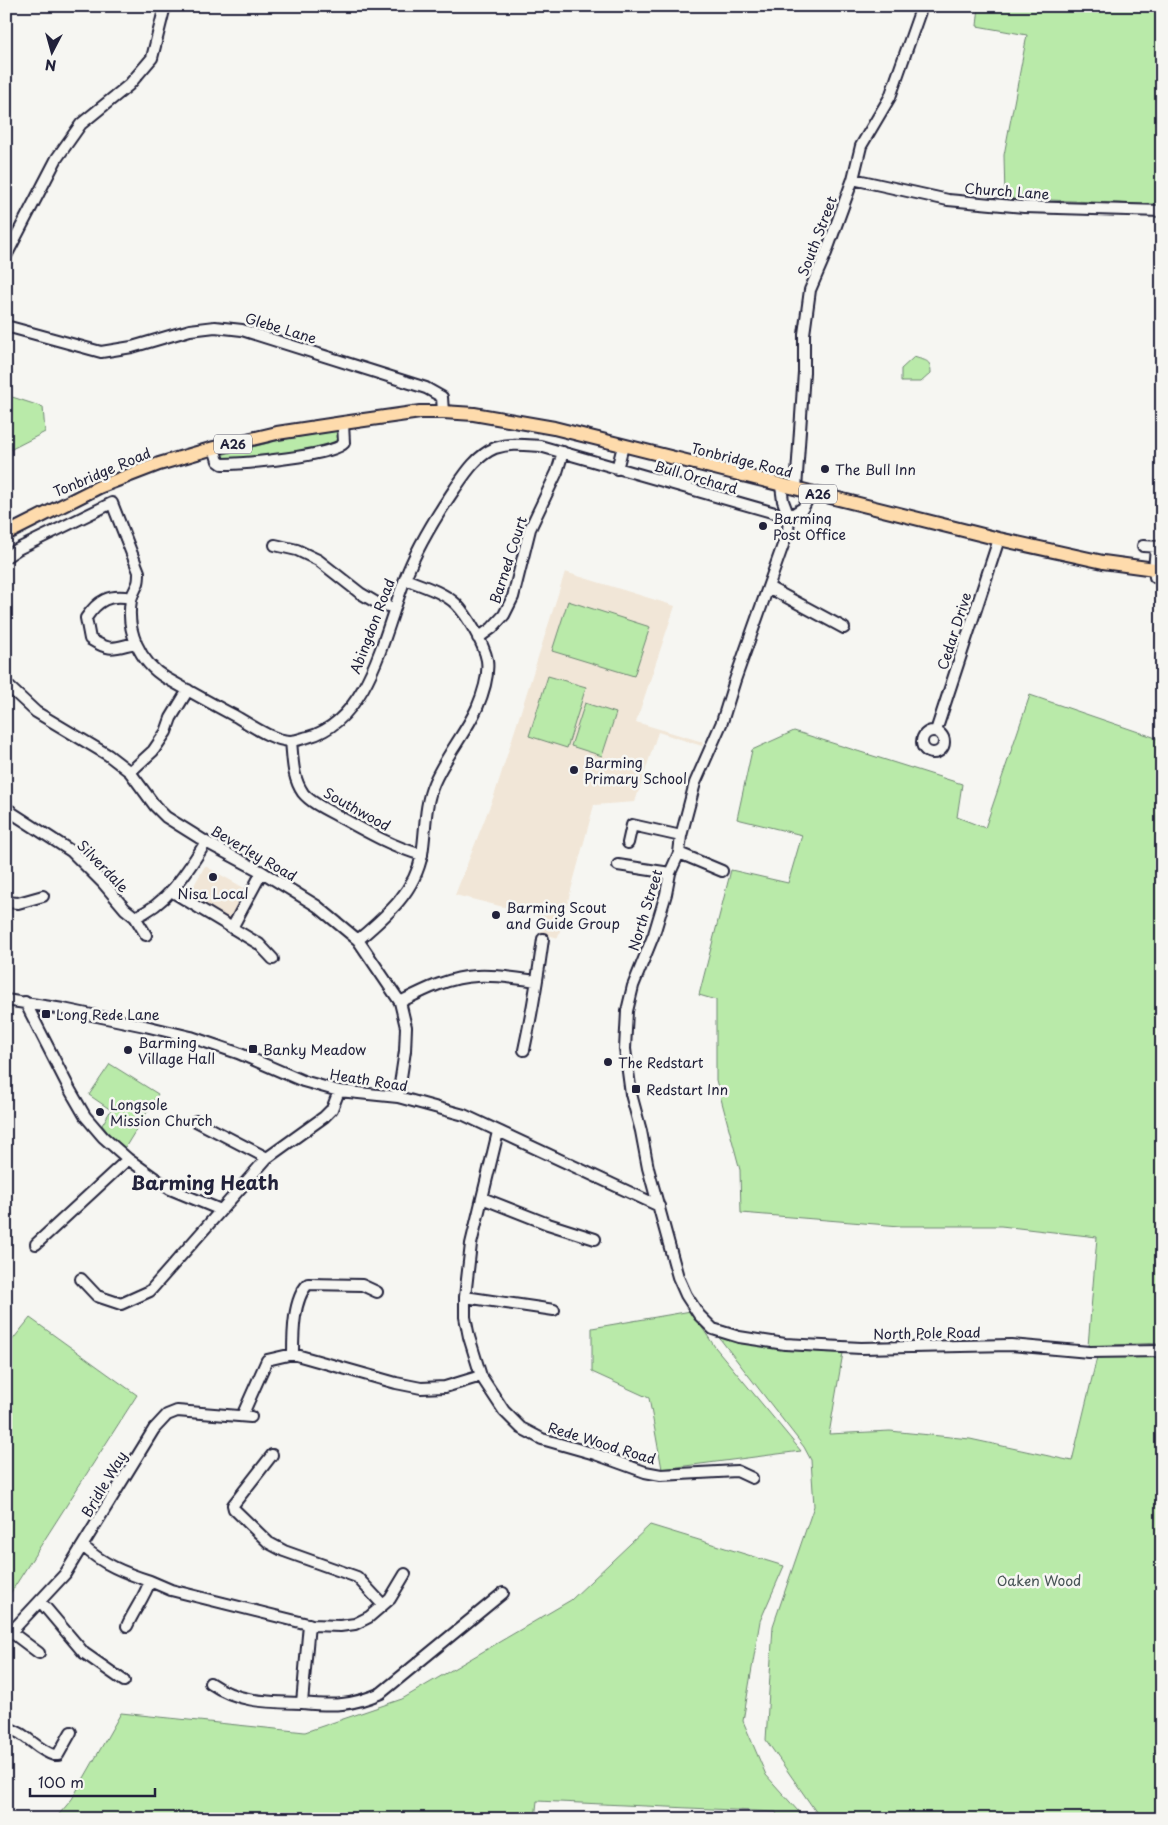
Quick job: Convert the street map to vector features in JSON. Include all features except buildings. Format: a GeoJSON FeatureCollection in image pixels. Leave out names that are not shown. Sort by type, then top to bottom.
{"type":"FeatureCollection","features":[{"type":"Feature","properties":{"kind":"main road","name":"Tonbridge Road"},"geometry":{"type":"LineString","coordinates":[[6,534],[99,487],[159,464],[214,448],[277,434],[343,423],[420,412],[443,412],[474,414],[554,428],[999,539],[1103,562],[1158,570]]}},
{"type":"Feature","properties":{"kind":"street"},"geometry":{"type":"LineString","coordinates":[[6,256],[57,158],[81,124],[130,84],[152,58],[165,6]]}},
{"type":"Feature","properties":{"kind":"street","name":"South Street"},"geometry":{"type":"LineString","coordinates":[[796,489],[804,372],[804,334],[810,290],[853,179],[861,146],[890,97],[922,6]]}},
{"type":"Feature","properties":{"kind":"street","name":"Church Lane"},"geometry":{"type":"LineString","coordinates":[[853,179],[948,200],[1024,207],[1162,211]]}},
{"type":"Feature","properties":{"kind":"street","name":"Glebe Lane"},"geometry":{"type":"LineString","coordinates":[[6,326],[101,352],[132,348],[190,330],[216,326],[242,330],[426,388],[442,397],[443,412]]}},
{"type":"Feature","properties":{"kind":"street"},"geometry":{"type":"LineString","coordinates":[[214,448],[218,461],[222,464],[286,458],[335,449],[344,443],[343,423]]}},
{"type":"Feature","properties":{"kind":"street","name":"Abingdon Road"},"geometry":{"type":"LineString","coordinates":[[291,741],[320,734],[339,721],[352,706],[371,671],[405,579],[426,533],[476,460],[495,449],[514,444],[540,446],[617,469]]}},
{"type":"Feature","properties":{"kind":"street"},"geometry":{"type":"LineString","coordinates":[[617,469],[623,446]]}},
{"type":"Feature","properties":{"kind":"street","name":"Barned Court"},"geometry":{"type":"LineString","coordinates":[[478,638],[492,628],[504,615],[513,597],[530,529],[557,472],[563,452]]}},
{"type":"Feature","properties":{"kind":"street","name":"Bull Orchard"},"geometry":{"type":"LineString","coordinates":[[617,469],[789,518]]}},
{"type":"Feature","properties":{"kind":"street","name":"North Street"},"geometry":{"type":"LineString","coordinates":[[699,1315],[686,1295],[678,1277],[659,1206],[626,1068],[626,1027],[629,998],[661,914],[670,873],[679,853],[681,836],[695,783],[722,722],[788,531],[789,518],[783,502],[781,486]]}},
{"type":"Feature","properties":{"kind":"street"},"geometry":{"type":"LineString","coordinates":[[789,518],[803,508],[811,492]]}},
{"type":"Feature","properties":{"kind":"street"},"geometry":{"type":"LineString","coordinates":[[6,557],[18,549],[112,503],[139,572],[138,583],[131,598],[130,630],[135,643],[146,660],[160,674],[252,726],[277,738],[291,741]]}},
{"type":"Feature","properties":{"kind":"street","name":"Cedar Drive"},"geometry":{"type":"LineString","coordinates":[[936,731],[999,539]]}},
{"type":"Feature","properties":{"kind":"street"},"geometry":{"type":"LineString","coordinates":[[275,546],[297,550],[318,560],[360,593],[377,602],[395,608]]}},
{"type":"Feature","properties":{"kind":"street"},"geometry":{"type":"LineString","coordinates":[[1144,546],[1159,547],[1158,570],[1155,576],[1162,580]]}},
{"type":"Feature","properties":{"kind":"street"},"geometry":{"type":"LineString","coordinates":[[358,940],[390,912],[412,883],[422,854],[424,819],[433,784],[477,708],[486,680],[487,660],[478,638],[455,603],[433,590],[405,579]]}},
{"type":"Feature","properties":{"kind":"street"},"geometry":{"type":"LineString","coordinates":[[768,587],[844,628]]}},
{"type":"Feature","properties":{"kind":"street"},"geometry":{"type":"LineString","coordinates":[[131,598],[118,596],[102,600],[92,608],[86,618],[90,639],[101,645],[110,649],[135,643]]}},
{"type":"Feature","properties":{"kind":"street","name":"Beverley Road"},"geometry":{"type":"LineString","coordinates":[[6,684],[36,712],[56,726],[108,755],[130,772],[166,817],[317,906],[358,940],[400,1002],[406,1027],[405,1051],[398,1097]]}},
{"type":"Feature","properties":{"kind":"street"},"geometry":{"type":"LineString","coordinates":[[130,772],[153,751],[166,732],[171,718],[188,690]]}},
{"type":"Feature","properties":{"kind":"street","name":"Southwood"},"geometry":{"type":"LineString","coordinates":[[291,741],[295,776],[304,794],[321,807],[372,835],[398,848],[422,854]]}},
{"type":"Feature","properties":{"kind":"street"},"geometry":{"type":"LineString","coordinates":[[6,822],[9,810]]}},
{"type":"Feature","properties":{"kind":"street","name":"Silverdale"},"geometry":{"type":"LineString","coordinates":[[9,810],[71,851],[135,917],[146,935]]}},
{"type":"Feature","properties":{"kind":"street"},"geometry":{"type":"LineString","coordinates":[[628,843],[632,825],[681,836]]}},
{"type":"Feature","properties":{"kind":"street"},"geometry":{"type":"LineString","coordinates":[[135,917],[144,913],[171,891],[188,872],[206,842]]}},
{"type":"Feature","properties":{"kind":"street"},"geometry":{"type":"LineString","coordinates":[[679,853],[722,871]]}},
{"type":"Feature","properties":{"kind":"street"},"geometry":{"type":"LineString","coordinates":[[618,865],[670,873]]}},
{"type":"Feature","properties":{"kind":"street"},"geometry":{"type":"LineString","coordinates":[[232,928],[262,872]]}},
{"type":"Feature","properties":{"kind":"street"},"geometry":{"type":"LineString","coordinates":[[171,891],[259,944],[273,959]]}},
{"type":"Feature","properties":{"kind":"street"},"geometry":{"type":"LineString","coordinates":[[6,902],[18,903],[44,896]]}},
{"type":"Feature","properties":{"kind":"street"},"geometry":{"type":"LineString","coordinates":[[524,1050],[534,1005],[543,936]]}},
{"type":"Feature","properties":{"kind":"street"},"geometry":{"type":"LineString","coordinates":[[400,1002],[436,985],[454,979],[476,976],[536,981]]}},
{"type":"Feature","properties":{"kind":"street","name":"Heath Road"},"geometry":{"type":"LineString","coordinates":[[6,1000],[26,1002],[191,1037],[238,1053],[302,1081],[339,1091],[398,1097],[464,1115],[659,1206]]}},
{"type":"Feature","properties":{"kind":"street"},"geometry":{"type":"LineString","coordinates":[[26,1002],[70,1090],[85,1116],[103,1137],[128,1159],[170,1189],[220,1210]]}},
{"type":"Feature","properties":{"kind":"street"},"geometry":{"type":"LineString","coordinates":[[81,1279],[98,1296],[121,1304],[150,1292],[267,1158],[324,1117],[332,1108],[339,1091]]}},
{"type":"Feature","properties":{"kind":"street"},"geometry":{"type":"LineString","coordinates":[[196,1121],[267,1158]]}},
{"type":"Feature","properties":{"kind":"street","name":"Rede Wood Road"},"geometry":{"type":"LineString","coordinates":[[498,1132],[471,1244],[465,1297],[465,1317],[481,1376],[504,1411],[521,1428],[542,1439],[595,1454],[645,1472],[661,1475],[737,1471],[752,1478]]}},
{"type":"Feature","properties":{"kind":"street"},"geometry":{"type":"LineString","coordinates":[[36,1244],[128,1159]]}},
{"type":"Feature","properties":{"kind":"street"},"geometry":{"type":"LineString","coordinates":[[482,1198],[595,1240]]}},
{"type":"Feature","properties":{"kind":"street"},"geometry":{"type":"LineString","coordinates":[[377,1292],[362,1285],[308,1284],[300,1297],[294,1324],[293,1354],[420,1388],[445,1387],[481,1376]]}},
{"type":"Feature","properties":{"kind":"street"},"geometry":{"type":"LineString","coordinates":[[465,1297],[554,1310]]}},
{"type":"Feature","properties":{"kind":"street","name":"North Pole Road"},"geometry":{"type":"LineString","coordinates":[[699,1315],[713,1329],[739,1337],[785,1344],[861,1348],[1011,1345],[1089,1352],[1162,1351]]}},
{"type":"Feature","properties":{"kind":"street","name":"Bridle Way"},"geometry":{"type":"LineString","coordinates":[[8,1634],[65,1574],[149,1438],[167,1415],[177,1411],[247,1417],[258,1379],[266,1360],[293,1354]]}},
{"type":"Feature","properties":{"kind":"street"},"geometry":{"type":"LineString","coordinates":[[272,1455],[233,1505],[234,1509],[269,1543],[357,1577],[383,1605]]}},
{"type":"Feature","properties":{"kind":"street"},"geometry":{"type":"LineString","coordinates":[[83,1546],[93,1556],[123,1573],[171,1590],[309,1624],[325,1626],[354,1624],[369,1617],[390,1599],[405,1574]]}},
{"type":"Feature","properties":{"kind":"street"},"geometry":{"type":"LineString","coordinates":[[127,1626],[134,1611],[143,1599],[150,1581]]}},
{"type":"Feature","properties":{"kind":"street"},"geometry":{"type":"LineString","coordinates":[[210,1683],[224,1692],[244,1699],[268,1702],[339,1705],[363,1701],[381,1693],[503,1593]]}},
{"type":"Feature","properties":{"kind":"street"},"geometry":{"type":"LineString","coordinates":[[40,1601],[84,1653],[124,1681]]}},
{"type":"Feature","properties":{"kind":"street"},"geometry":{"type":"LineString","coordinates":[[302,1702],[309,1624]]}},
{"type":"Feature","properties":{"kind":"street"},"geometry":{"type":"LineString","coordinates":[[8,1634],[39,1653]]}},
{"type":"Feature","properties":{"kind":"street"},"geometry":{"type":"LineString","coordinates":[[6,1728],[20,1733],[36,1746],[54,1756],[58,1755],[71,1732]]}},
{"type":"Feature","properties":{"kind":"shaded area","name":"Barming Primary School"},"geometry":{"type":"Polygon","coordinates":[[[565,572],[675,606],[636,722],[703,742],[702,746],[658,732],[635,802],[594,805],[558,938],[541,933],[541,918],[536,915],[455,895],[495,793],[565,572]]]}},
{"type":"Feature","properties":{"kind":"shaded area"},"geometry":{"type":"Polygon","coordinates":[[[205,866],[246,889],[229,921],[187,897],[205,866]]]}},
{"type":"Feature","properties":{"kind":"green space"},"geometry":{"type":"Polygon","coordinates":[[[979,6],[1162,6],[1162,205],[1005,198],[1004,155],[1027,35],[977,26],[979,6]]]}},
{"type":"Feature","properties":{"kind":"green space"},"geometry":{"type":"Polygon","coordinates":[[[914,357],[929,363],[931,373],[921,382],[901,382],[901,369],[914,357]]]}},
{"type":"Feature","properties":{"kind":"green space"},"geometry":{"type":"Polygon","coordinates":[[[6,395],[43,407],[45,432],[6,452],[6,395]]]}},
{"type":"Feature","properties":{"kind":"green space"},"geometry":{"type":"Polygon","coordinates":[[[336,431],[339,433],[340,443],[294,454],[223,461],[221,455],[280,440],[336,431]]]}},
{"type":"Feature","properties":{"kind":"green space"},"geometry":{"type":"Polygon","coordinates":[[[568,601],[650,627],[634,676],[552,651],[568,601]]]}},
{"type":"Feature","properties":{"kind":"green space"},"geometry":{"type":"Polygon","coordinates":[[[548,676],[586,687],[567,748],[529,736],[548,676]]]}},
{"type":"Feature","properties":{"kind":"green space"},"geometry":{"type":"Polygon","coordinates":[[[1030,695],[1162,740],[1162,1343],[1088,1346],[1097,1237],[1001,1226],[900,1226],[741,1213],[740,1170],[716,1080],[716,1000],[699,995],[731,870],[788,883],[802,835],[737,819],[752,750],[794,731],[962,784],[957,817],[985,828],[1030,695]]]}},
{"type":"Feature","properties":{"kind":"green space"},"geometry":{"type":"Polygon","coordinates":[[[585,703],[616,713],[602,756],[571,746],[585,703]]]}},
{"type":"Feature","properties":{"kind":"green space"},"geometry":{"type":"Polygon","coordinates":[[[110,1064],[158,1094],[123,1151],[102,1125],[111,1110],[89,1095],[110,1064]]]}},
{"type":"Feature","properties":{"kind":"green space"},"geometry":{"type":"Polygon","coordinates":[[[691,1311],[715,1347],[801,1451],[662,1469],[649,1398],[592,1372],[592,1328],[691,1311]]]}},
{"type":"Feature","properties":{"kind":"green space"},"geometry":{"type":"Polygon","coordinates":[[[30,1318],[137,1395],[6,1600],[6,1348],[30,1318]]]}},
{"type":"Feature","properties":{"kind":"green space","name":"Oaken Wood"},"geometry":{"type":"Polygon","coordinates":[[[717,1335],[771,1347],[843,1353],[829,1434],[890,1431],[970,1439],[1072,1461],[1097,1357],[1162,1357],[1162,1819],[821,1819],[766,1740],[773,1626],[814,1506],[811,1460],[804,1447],[717,1335]]]}},
{"type":"Feature","properties":{"kind":"green space"},"geometry":{"type":"Polygon","coordinates":[[[650,1525],[784,1566],[760,1621],[743,1721],[766,1775],[803,1819],[778,1819],[776,1812],[537,1801],[535,1819],[55,1819],[72,1799],[121,1713],[305,1732],[402,1699],[571,1600],[650,1525]]]}},
{"type":"Feature","properties":{"kind":"place","name":"The Bull Inn"},"geometry":{"type":"Point","coordinates":[825,469]}},
{"type":"Feature","properties":{"kind":"place","name":"Barming Post Office"},"geometry":{"type":"Point","coordinates":[763,526]}},
{"type":"Feature","properties":{"kind":"place","name":"Barming Primary School"},"geometry":{"type":"Point","coordinates":[574,770]}},
{"type":"Feature","properties":{"kind":"place","name":"Nisa Local"},"geometry":{"type":"Point","coordinates":[213,877]}},
{"type":"Feature","properties":{"kind":"place","name":"Barming Scout and Guide Group"},"geometry":{"type":"Point","coordinates":[496,915]}},
{"type":"Feature","properties":{"kind":"place","name":"Long Rede Lane"},"geometry":{"type":"Point","coordinates":[46,1014]}},
{"type":"Feature","properties":{"kind":"place","name":"Banky Meadow"},"geometry":{"type":"Point","coordinates":[253,1049]}},
{"type":"Feature","properties":{"kind":"place","name":"Barming Village Hall"},"geometry":{"type":"Point","coordinates":[128,1050]}},
{"type":"Feature","properties":{"kind":"place","name":"The Redstart"},"geometry":{"type":"Point","coordinates":[608,1062]}},
{"type":"Feature","properties":{"kind":"place","name":"Redstart Inn"},"geometry":{"type":"Point","coordinates":[636,1089]}},
{"type":"Feature","properties":{"kind":"place","name":"Longsole Mission Church"},"geometry":{"type":"Point","coordinates":[100,1112]}},
{"type":"Feature","properties":{"kind":"district","name":"Barming Heath"},"geometry":{"type":"Point","coordinates":[205,1182]}}]}
